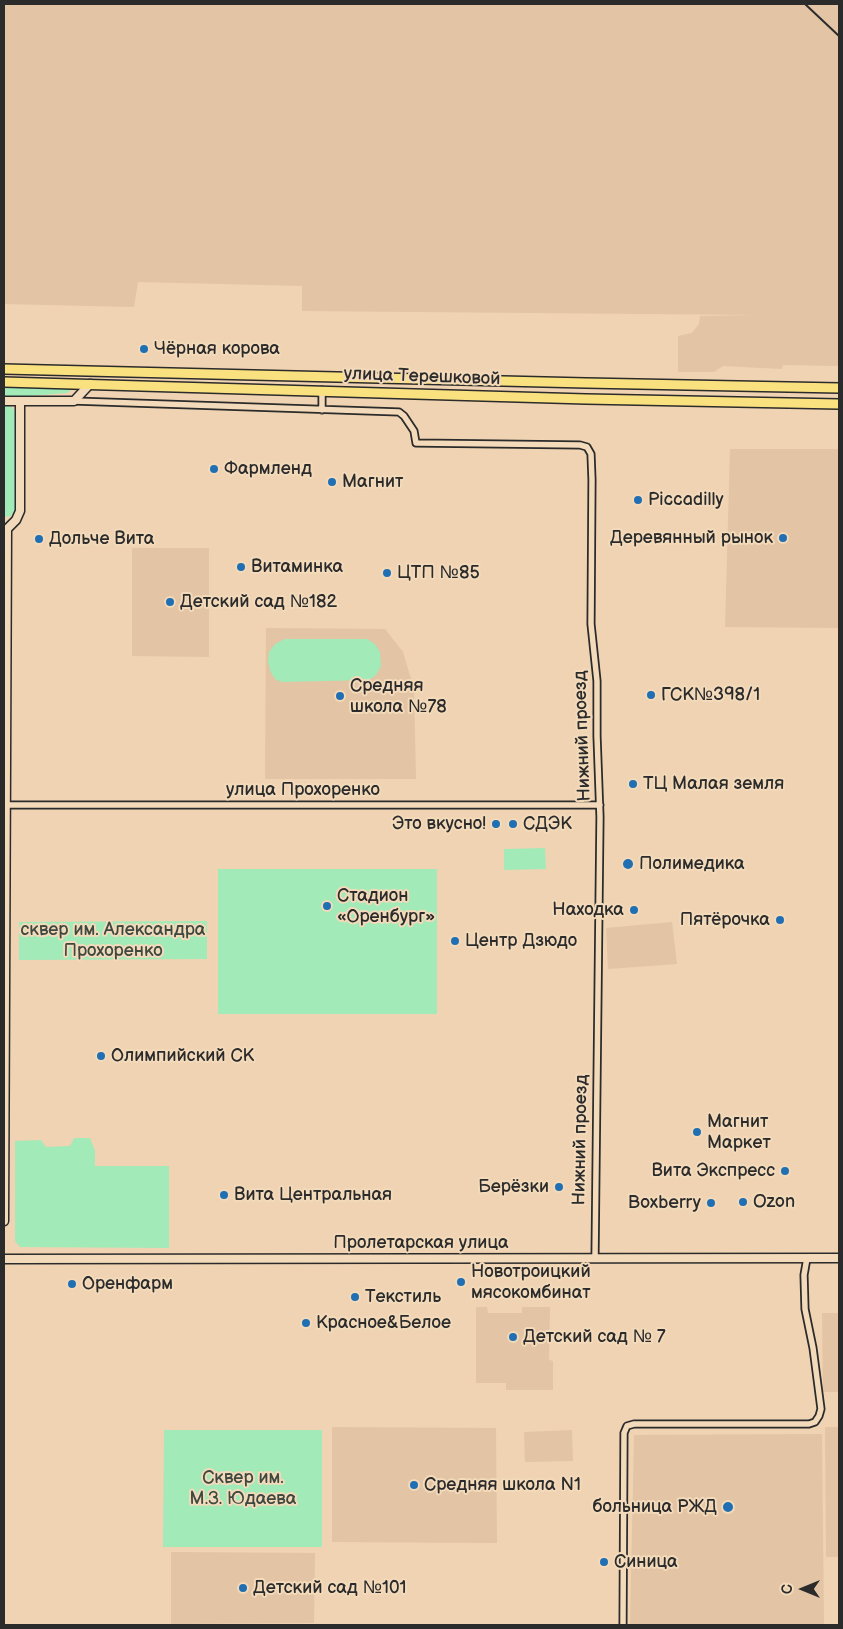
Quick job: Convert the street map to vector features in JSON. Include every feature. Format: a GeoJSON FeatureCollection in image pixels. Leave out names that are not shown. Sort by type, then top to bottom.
{"type":"FeatureCollection","features":[{"type":"Feature","properties":{"kind":"main road","name":"улица Терешковой"},"geometry":{"type":"LineString","coordinates":[[4,369],[839,388]]}},
{"type":"Feature","properties":{"kind":"main road"},"geometry":{"type":"LineString","coordinates":[[227,375],[230,383],[227,388]]}},
{"type":"Feature","properties":{"kind":"main road","name":"улица Терешковой"},"geometry":{"type":"LineString","coordinates":[[4,382],[839,404]]}},
{"type":"Feature","properties":{"kind":"main road"},"geometry":{"type":"LineString","coordinates":[[4,401],[74,401],[90,384]]}},
{"type":"Feature","properties":{"kind":"main road"},"geometry":{"type":"LineString","coordinates":[[4,1221],[5,528],[16,520],[20,511],[20,401]]}},
{"type":"Feature","properties":{"kind":"main road","name":"Пролетарская улица"},"geometry":{"type":"LineString","coordinates":[[4,1259],[839,1258]]}},
{"type":"Feature","properties":{"kind":"street"},"geometry":{"type":"LineString","coordinates":[[74,401],[322,410],[322,390]]}},
{"type":"Feature","properties":{"kind":"street","name":"Нижний проезд"},"geometry":{"type":"LineString","coordinates":[[322,410],[399,412],[414,431],[416,443],[580,445],[587,447],[590,454],[592,480],[591,624],[597,681],[600,805],[595,1258]]}},
{"type":"Feature","properties":{"kind":"street","name":"улица Прохоренко"},"geometry":{"type":"LineString","coordinates":[[6,805],[600,805]]}},
{"type":"Feature","properties":{"kind":"street"},"geometry":{"type":"LineString","coordinates":[[622,1625],[624,1432],[627,1426],[634,1424],[809,1424],[815,1422],[821,1409],[806,1309],[804,1275],[807,1258]]}},
{"type":"Feature","properties":{"kind":"shaded area"},"geometry":{"type":"Polygon","coordinates":[[[4,4],[839,4],[839,366],[783,365],[782,369],[723,366],[714,372],[678,372],[678,336],[692,333],[699,324],[700,316],[761,315],[302,311],[302,286],[138,282],[134,307],[4,304],[4,4]]]}},
{"type":"Feature","properties":{"kind":"shaded area","name":"Деревянный рынок"},"geometry":{"type":"Polygon","coordinates":[[[730,449],[839,449],[839,628],[725,627],[730,449]]]}},
{"type":"Feature","properties":{"kind":"shaded area","name":"Детский сад №182"},"geometry":{"type":"Polygon","coordinates":[[[132,548],[209,548],[209,657],[132,656],[132,548]]]}},
{"type":"Feature","properties":{"kind":"shaded area","name":"Средняя школа №78"},"geometry":{"type":"Polygon","coordinates":[[[266,628],[385,629],[403,652],[414,689],[416,779],[265,779],[266,628]]]}},
{"type":"Feature","properties":{"kind":"shaded area"},"geometry":{"type":"Polygon","coordinates":[[[672,922],[677,964],[608,969],[606,928],[672,922]]]}},
{"type":"Feature","properties":{"kind":"shaded area","name":"Детский сад № 7"},"geometry":{"type":"Polygon","coordinates":[[[476,1307],[487,1307],[488,1313],[522,1313],[522,1307],[550,1307],[549,1360],[553,1361],[553,1390],[506,1390],[506,1383],[476,1383],[476,1307]]]}},
{"type":"Feature","properties":{"kind":"shaded area"},"geometry":{"type":"Polygon","coordinates":[[[822,1313],[839,1313],[839,1392],[823,1392],[822,1313]]]}},
{"type":"Feature","properties":{"kind":"shaded area","name":"Средняя школа N1"},"geometry":{"type":"Polygon","coordinates":[[[332,1427],[496,1428],[497,1543],[332,1542],[332,1427]]]}},
{"type":"Feature","properties":{"kind":"shaded area"},"geometry":{"type":"Polygon","coordinates":[[[825,1427],[839,1427],[839,1557],[826,1557],[825,1427]]]}},
{"type":"Feature","properties":{"kind":"shaded area"},"geometry":{"type":"Polygon","coordinates":[[[572,1430],[573,1461],[525,1462],[524,1432],[572,1430]]]}},
{"type":"Feature","properties":{"kind":"shaded area","name":"больница РЖД"},"geometry":{"type":"Polygon","coordinates":[[[822,1434],[824,1625],[630,1625],[634,1435],[822,1434]]]}},
{"type":"Feature","properties":{"kind":"shaded area","name":"Детский сад №101"},"geometry":{"type":"Polygon","coordinates":[[[171,1552],[315,1553],[314,1623],[171,1624],[171,1552]]]}},
{"type":"Feature","properties":{"kind":"green space"},"geometry":{"type":"Polygon","coordinates":[[[4,387],[74,388],[67,393],[4,398],[4,387]]]}},
{"type":"Feature","properties":{"kind":"green space"},"geometry":{"type":"Polygon","coordinates":[[[4,406],[13,408],[16,415],[16,504],[15,511],[11,516],[5,517],[4,406]]]}},
{"type":"Feature","properties":{"kind":"green space"},"geometry":{"type":"Polygon","coordinates":[[[285,639],[367,639],[375,644],[380,652],[381,666],[376,675],[369,680],[283,682],[276,680],[271,673],[268,662],[269,652],[275,644],[285,639]]]}},
{"type":"Feature","properties":{"kind":"green space"},"geometry":{"type":"Polygon","coordinates":[[[545,848],[546,869],[504,870],[504,849],[545,848]]]}},
{"type":"Feature","properties":{"kind":"green space","name":"Стадион «Оренбург»"},"geometry":{"type":"Polygon","coordinates":[[[218,869],[437,869],[437,1014],[218,1014],[218,869]]]}},
{"type":"Feature","properties":{"kind":"green space","name":"сквер им. Александра Прохоренко"},"geometry":{"type":"Polygon","coordinates":[[[207,921],[207,959],[19,960],[19,922],[207,921]]]}},
{"type":"Feature","properties":{"kind":"green space"},"geometry":{"type":"Polygon","coordinates":[[[74,1138],[90,1138],[95,1151],[95,1166],[169,1166],[169,1248],[20,1247],[15,1241],[15,1141],[41,1140],[46,1147],[70,1146],[74,1138]]]}},
{"type":"Feature","properties":{"kind":"green space","name":"Сквер им. М.З. Юдаева"},"geometry":{"type":"Polygon","coordinates":[[[164,1430],[322,1430],[322,1547],[163,1547],[164,1430]]]}},
{"type":"Feature","properties":{"kind":"railway"},"geometry":{"type":"LineString","coordinates":[[805,4],[839,36]]}},
{"type":"Feature","properties":{"kind":"place","name":"Чёрная корова"},"geometry":{"type":"Point","coordinates":[144,349]}},
{"type":"Feature","properties":{"kind":"place","name":"Фармленд"},"geometry":{"type":"Point","coordinates":[214,469]}},
{"type":"Feature","properties":{"kind":"place","name":"Магнит"},"geometry":{"type":"Point","coordinates":[332,482]}},
{"type":"Feature","properties":{"kind":"place","name":"Piccadilly"},"geometry":{"type":"Point","coordinates":[638,500]}},
{"type":"Feature","properties":{"kind":"place","name":"Деревянный рынок"},"geometry":{"type":"Point","coordinates":[783,538]}},
{"type":"Feature","properties":{"kind":"place","name":"Дольче Вита"},"geometry":{"type":"Point","coordinates":[39,539]}},
{"type":"Feature","properties":{"kind":"place","name":"Витаминка"},"geometry":{"type":"Point","coordinates":[241,567]}},
{"type":"Feature","properties":{"kind":"place","name":"ЦТП №85"},"geometry":{"type":"Point","coordinates":[387,573]}},
{"type":"Feature","properties":{"kind":"place","name":"Детский сад №182"},"geometry":{"type":"Point","coordinates":[170,602]}},
{"type":"Feature","properties":{"kind":"place","name":"ГСК№398/1"},"geometry":{"type":"Point","coordinates":[651,695]}},
{"type":"Feature","properties":{"kind":"place","name":"Средняя школа №78"},"geometry":{"type":"Point","coordinates":[340,696]}},
{"type":"Feature","properties":{"kind":"place","name":"ТЦ Малая земля"},"geometry":{"type":"Point","coordinates":[633,784]}},
{"type":"Feature","properties":{"kind":"place","name":"Это вкусно!"},"geometry":{"type":"Point","coordinates":[496,824]}},
{"type":"Feature","properties":{"kind":"place","name":"СДЭК"},"geometry":{"type":"Point","coordinates":[513,824]}},
{"type":"Feature","properties":{"kind":"place","name":"Полимедика"},"geometry":{"type":"Point","coordinates":[628,864]}},
{"type":"Feature","properties":{"kind":"place","name":"Стадион «Оренбург»"},"geometry":{"type":"Point","coordinates":[327,906]}},
{"type":"Feature","properties":{"kind":"place","name":"Находка"},"geometry":{"type":"Point","coordinates":[634,910]}},
{"type":"Feature","properties":{"kind":"place","name":"Пятёрочка"},"geometry":{"type":"Point","coordinates":[780,920]}},
{"type":"Feature","properties":{"kind":"place","name":"Центр Дзюдо"},"geometry":{"type":"Point","coordinates":[455,941]}},
{"type":"Feature","properties":{"kind":"place","name":"Олимпийский СК"},"geometry":{"type":"Point","coordinates":[101,1056]}},
{"type":"Feature","properties":{"kind":"place","name":"Магнит Маркет"},"geometry":{"type":"Point","coordinates":[697,1132]}},
{"type":"Feature","properties":{"kind":"place","name":"Вита Экспресс"},"geometry":{"type":"Point","coordinates":[785,1171]}},
{"type":"Feature","properties":{"kind":"place","name":"Берёзки"},"geometry":{"type":"Point","coordinates":[559,1187]}},
{"type":"Feature","properties":{"kind":"place","name":"Вита Центральная"},"geometry":{"type":"Point","coordinates":[224,1195]}},
{"type":"Feature","properties":{"kind":"place","name":"Ozon"},"geometry":{"type":"Point","coordinates":[743,1202]}},
{"type":"Feature","properties":{"kind":"place","name":"Boxberry"},"geometry":{"type":"Point","coordinates":[711,1203]}},
{"type":"Feature","properties":{"kind":"place","name":"Новотроицкий мясокомбинат"},"geometry":{"type":"Point","coordinates":[461,1282]}},
{"type":"Feature","properties":{"kind":"place","name":"Оренфарм"},"geometry":{"type":"Point","coordinates":[72,1284]}},
{"type":"Feature","properties":{"kind":"place","name":"Текстиль"},"geometry":{"type":"Point","coordinates":[355,1297]}},
{"type":"Feature","properties":{"kind":"place","name":"Красное&Белое"},"geometry":{"type":"Point","coordinates":[306,1323]}},
{"type":"Feature","properties":{"kind":"place","name":"Детский сад № 7"},"geometry":{"type":"Point","coordinates":[513,1337]}},
{"type":"Feature","properties":{"kind":"place","name":"Средняя школа N1"},"geometry":{"type":"Point","coordinates":[414,1485]}},
{"type":"Feature","properties":{"kind":"place","name":"больница РЖД"},"geometry":{"type":"Point","coordinates":[728,1507]}},
{"type":"Feature","properties":{"kind":"place","name":"Синица"},"geometry":{"type":"Point","coordinates":[604,1562]}},
{"type":"Feature","properties":{"kind":"place","name":"Детский сад №101"},"geometry":{"type":"Point","coordinates":[243,1588]}}]}
